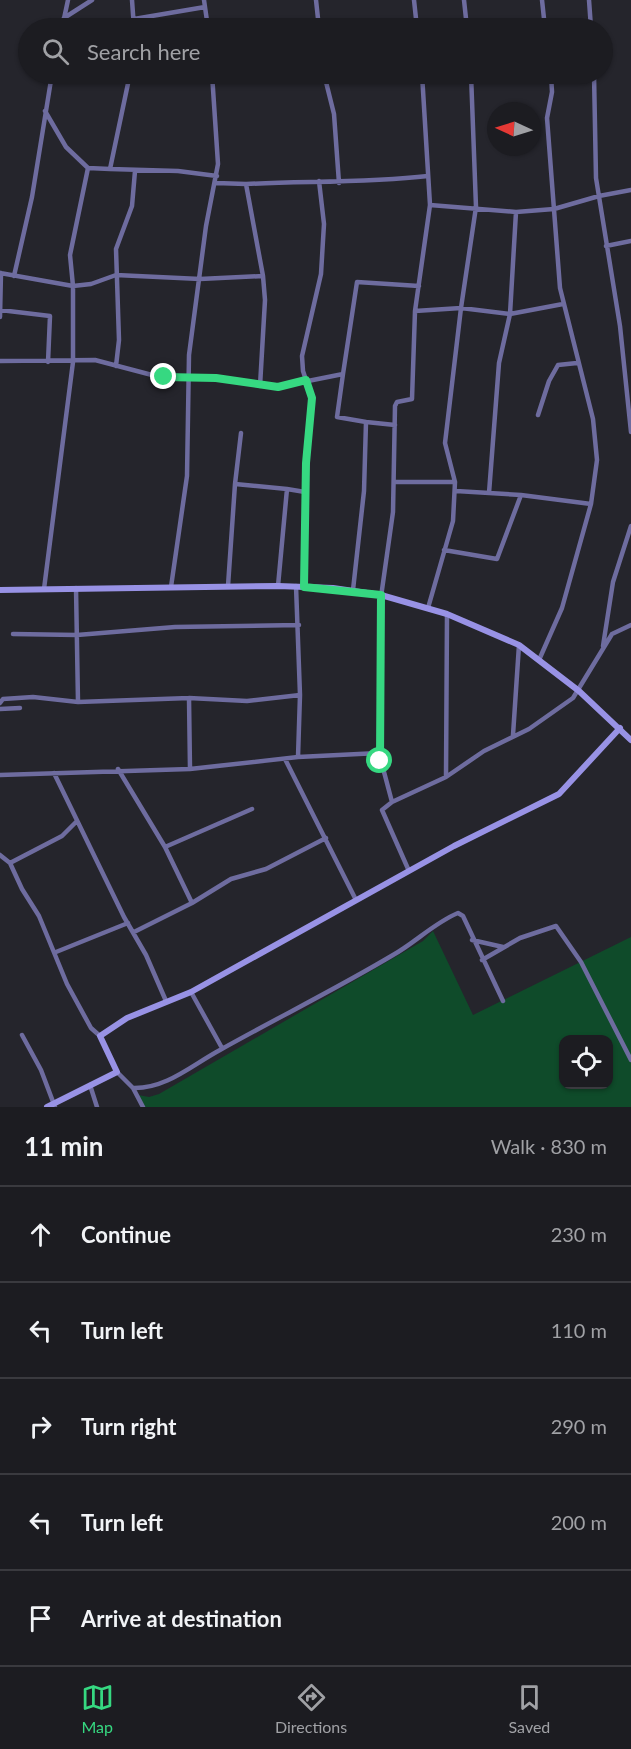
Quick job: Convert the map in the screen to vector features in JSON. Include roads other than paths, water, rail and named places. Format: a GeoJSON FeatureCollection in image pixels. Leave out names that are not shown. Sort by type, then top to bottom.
{"type":"FeatureCollection","features":[{"type":"Feature","properties":{"kind":"main road"},"geometry":{"type":"LineString","coordinates":[[0,590],[300,586],[353,590],[381,595],[447,614],[519,645],[579,691],[631,740]]}},
{"type":"Feature","properties":{"kind":"main road"},"geometry":{"type":"LineString","coordinates":[[47,1107],[117,1072],[100,1036],[127,1018],[191,992],[454,846],[562,792],[620,728]]}},
{"type":"Feature","properties":{"kind":"street"},"geometry":{"type":"LineString","coordinates":[[64,18],[68,0]]}},
{"type":"Feature","properties":{"kind":"street"},"geometry":{"type":"LineString","coordinates":[[64,18],[92,0]]}},
{"type":"Feature","properties":{"kind":"street"},"geometry":{"type":"LineString","coordinates":[[132,0],[134,18]]}},
{"type":"Feature","properties":{"kind":"street"},"geometry":{"type":"LineString","coordinates":[[204,0],[207,18]]}},
{"type":"Feature","properties":{"kind":"street"},"geometry":{"type":"LineString","coordinates":[[316,0],[318,18]]}},
{"type":"Feature","properties":{"kind":"street"},"geometry":{"type":"LineString","coordinates":[[414,0],[416,18]]}},
{"type":"Feature","properties":{"kind":"street"},"geometry":{"type":"LineString","coordinates":[[464,0],[466,18]]}},
{"type":"Feature","properties":{"kind":"street"},"geometry":{"type":"LineString","coordinates":[[542,0],[544,18]]}},
{"type":"Feature","properties":{"kind":"street"},"geometry":{"type":"LineString","coordinates":[[589,0],[590,18]]}},
{"type":"Feature","properties":{"kind":"street"},"geometry":{"type":"LineString","coordinates":[[140,18],[205,7]]}},
{"type":"Feature","properties":{"kind":"street"},"geometry":{"type":"LineString","coordinates":[[14,276],[32,197],[50,84]]}},
{"type":"Feature","properties":{"kind":"street"},"geometry":{"type":"LineString","coordinates":[[110,169],[128,84]]}},
{"type":"Feature","properties":{"kind":"street"},"geometry":{"type":"LineString","coordinates":[[171,587],[187,476],[186,402],[189,355],[206,226],[216,183],[217,125],[213,84]]}},
{"type":"Feature","properties":{"kind":"street"},"geometry":{"type":"LineString","coordinates":[[326,84],[334,114],[339,183]]}},
{"type":"Feature","properties":{"kind":"street"},"geometry":{"type":"LineString","coordinates":[[392,802],[379,753],[381,595],[395,482],[395,403],[412,399],[415,311],[430,205],[423,84]]}},
{"type":"Feature","properties":{"kind":"street"},"geometry":{"type":"LineString","coordinates":[[428,608],[453,521],[456,491],[445,443],[476,207],[471,84]]}},
{"type":"Feature","properties":{"kind":"street"},"geometry":{"type":"LineString","coordinates":[[539,660],[562,608],[591,504],[597,445],[563,304],[547,118],[552,84]]}},
{"type":"Feature","properties":{"kind":"street"},"geometry":{"type":"LineString","coordinates":[[594,84],[598,196],[620,326],[628,428],[631,432]]}},
{"type":"Feature","properties":{"kind":"street"},"geometry":{"type":"LineString","coordinates":[[45,111],[66,147],[88,168],[178,171],[216,176]]}},
{"type":"Feature","properties":{"kind":"street"},"geometry":{"type":"LineString","coordinates":[[44,589],[73,362],[73,286],[70,255],[72,235],[88,168]]}},
{"type":"Feature","properties":{"kind":"street"},"geometry":{"type":"LineString","coordinates":[[116,366],[119,340],[116,245],[132,206],[135,171]]}},
{"type":"Feature","properties":{"kind":"street"},"geometry":{"type":"LineString","coordinates":[[216,183],[319,181],[339,183],[428,176]]}},
{"type":"Feature","properties":{"kind":"street"},"geometry":{"type":"LineString","coordinates":[[298,757],[300,586],[312,398],[306,380],[303,345],[321,274],[324,224],[319,181]]}},
{"type":"Feature","properties":{"kind":"street"},"geometry":{"type":"LineString","coordinates":[[246,184],[263,276],[265,300],[260,386]]}},
{"type":"Feature","properties":{"kind":"street"},"geometry":{"type":"LineString","coordinates":[[430,205],[516,212],[554,209],[598,196],[631,190]]}},
{"type":"Feature","properties":{"kind":"street"},"geometry":{"type":"LineString","coordinates":[[489,493],[499,363],[510,314],[516,212]]}},
{"type":"Feature","properties":{"kind":"street"},"geometry":{"type":"LineString","coordinates":[[606,246],[631,241]]}},
{"type":"Feature","properties":{"kind":"street"},"geometry":{"type":"LineString","coordinates":[[0,317],[0,273],[73,286],[91,284],[116,275],[200,279],[263,276]]}},
{"type":"Feature","properties":{"kind":"street"},"geometry":{"type":"LineString","coordinates":[[395,425],[337,417],[357,282],[419,286]]}},
{"type":"Feature","properties":{"kind":"street"},"geometry":{"type":"LineString","coordinates":[[415,311],[461,308],[510,314],[563,304]]}},
{"type":"Feature","properties":{"kind":"street"},"geometry":{"type":"LineString","coordinates":[[0,310],[50,316],[48,362]]}},
{"type":"Feature","properties":{"kind":"street"},"geometry":{"type":"LineString","coordinates":[[0,367],[0,361],[94,360],[152,375],[189,379],[216,378],[260,386],[287,386],[306,380],[343,374]]}},
{"type":"Feature","properties":{"kind":"street"},"geometry":{"type":"LineString","coordinates":[[538,415],[553,371],[558,365],[577,363]]}},
{"type":"Feature","properties":{"kind":"street"},"geometry":{"type":"LineString","coordinates":[[353,590],[364,491],[366,422]]}},
{"type":"Feature","properties":{"kind":"street"},"geometry":{"type":"LineString","coordinates":[[228,586],[241,433]]}},
{"type":"Feature","properties":{"kind":"street"},"geometry":{"type":"LineString","coordinates":[[395,482],[455,482]]}},
{"type":"Feature","properties":{"kind":"street"},"geometry":{"type":"LineString","coordinates":[[235,484],[305,492]]}},
{"type":"Feature","properties":{"kind":"street"},"geometry":{"type":"LineString","coordinates":[[278,586],[286,489]]}},
{"type":"Feature","properties":{"kind":"street"},"geometry":{"type":"LineString","coordinates":[[456,491],[521,495],[591,504]]}},
{"type":"Feature","properties":{"kind":"street"},"geometry":{"type":"LineString","coordinates":[[444,550],[497,559],[521,495]]}},
{"type":"Feature","properties":{"kind":"street"},"geometry":{"type":"LineString","coordinates":[[603,646],[613,582],[631,526]]}},
{"type":"Feature","properties":{"kind":"street"},"geometry":{"type":"LineString","coordinates":[[76,588],[78,702]]}},
{"type":"Feature","properties":{"kind":"street"},"geometry":{"type":"LineString","coordinates":[[446,777],[447,614]]}},
{"type":"Feature","properties":{"kind":"street"},"geometry":{"type":"LineString","coordinates":[[13,634],[77,635],[175,627],[299,625]]}},
{"type":"Feature","properties":{"kind":"street"},"geometry":{"type":"LineString","coordinates":[[409,872],[382,810],[392,802],[446,777],[471,759],[513,735],[529,729],[551,714],[579,691],[612,634],[631,625]]}},
{"type":"Feature","properties":{"kind":"street"},"geometry":{"type":"LineString","coordinates":[[513,735],[519,645]]}},
{"type":"Feature","properties":{"kind":"street"},"geometry":{"type":"LineString","coordinates":[[0,703],[3,699],[33,697],[78,702],[189,698],[247,701],[300,695]]}},
{"type":"Feature","properties":{"kind":"street"},"geometry":{"type":"LineString","coordinates":[[189,698],[190,769]]}},
{"type":"Feature","properties":{"kind":"street"},"geometry":{"type":"LineString","coordinates":[[0,709],[20,708]]}},
{"type":"Feature","properties":{"kind":"street"},"geometry":{"type":"LineString","coordinates":[[0,775],[118,769],[190,769],[298,757],[379,753]]}},
{"type":"Feature","properties":{"kind":"street"},"geometry":{"type":"LineString","coordinates":[[285,759],[356,900]]}},
{"type":"Feature","properties":{"kind":"street"},"geometry":{"type":"LineString","coordinates":[[118,769],[165,847],[192,903]]}},
{"type":"Feature","properties":{"kind":"street"},"geometry":{"type":"LineString","coordinates":[[54,773],[76,822],[134,932],[166,1001]]}},
{"type":"Feature","properties":{"kind":"street"},"geometry":{"type":"LineString","coordinates":[[165,847],[252,809]]}},
{"type":"Feature","properties":{"kind":"street"},"geometry":{"type":"LineString","coordinates":[[10,863],[62,836],[76,822]]}},
{"type":"Feature","properties":{"kind":"street"},"geometry":{"type":"LineString","coordinates":[[134,932],[192,903],[231,879],[266,869],[326,838]]}},
{"type":"Feature","properties":{"kind":"street"},"geometry":{"type":"LineString","coordinates":[[0,855],[10,863],[56,952],[58,965],[67,984],[91,1028],[100,1036]]}},
{"type":"Feature","properties":{"kind":"street"},"geometry":{"type":"LineString","coordinates":[[133,1088],[161,1085],[222,1048],[393,955],[442,920],[458,913],[463,916],[503,1001]]}},
{"type":"Feature","properties":{"kind":"street"},"geometry":{"type":"LineString","coordinates":[[56,952],[128,923]]}},
{"type":"Feature","properties":{"kind":"street"},"geometry":{"type":"LineString","coordinates":[[482,960],[503,947],[550,927],[559,928],[581,962],[631,1060]]}},
{"type":"Feature","properties":{"kind":"street"},"geometry":{"type":"LineString","coordinates":[[472,939],[503,947]]}},
{"type":"Feature","properties":{"kind":"street"},"geometry":{"type":"LineString","coordinates":[[191,992],[222,1048]]}},
{"type":"Feature","properties":{"kind":"street"},"geometry":{"type":"LineString","coordinates":[[22,1035],[42,1070],[55,1105]]}},
{"type":"Feature","properties":{"kind":"street"},"geometry":{"type":"LineString","coordinates":[[117,1072],[133,1088],[143,1107]]}},
{"type":"Feature","properties":{"kind":"street"},"geometry":{"type":"LineString","coordinates":[[90,1085],[97,1107]]}}]}
